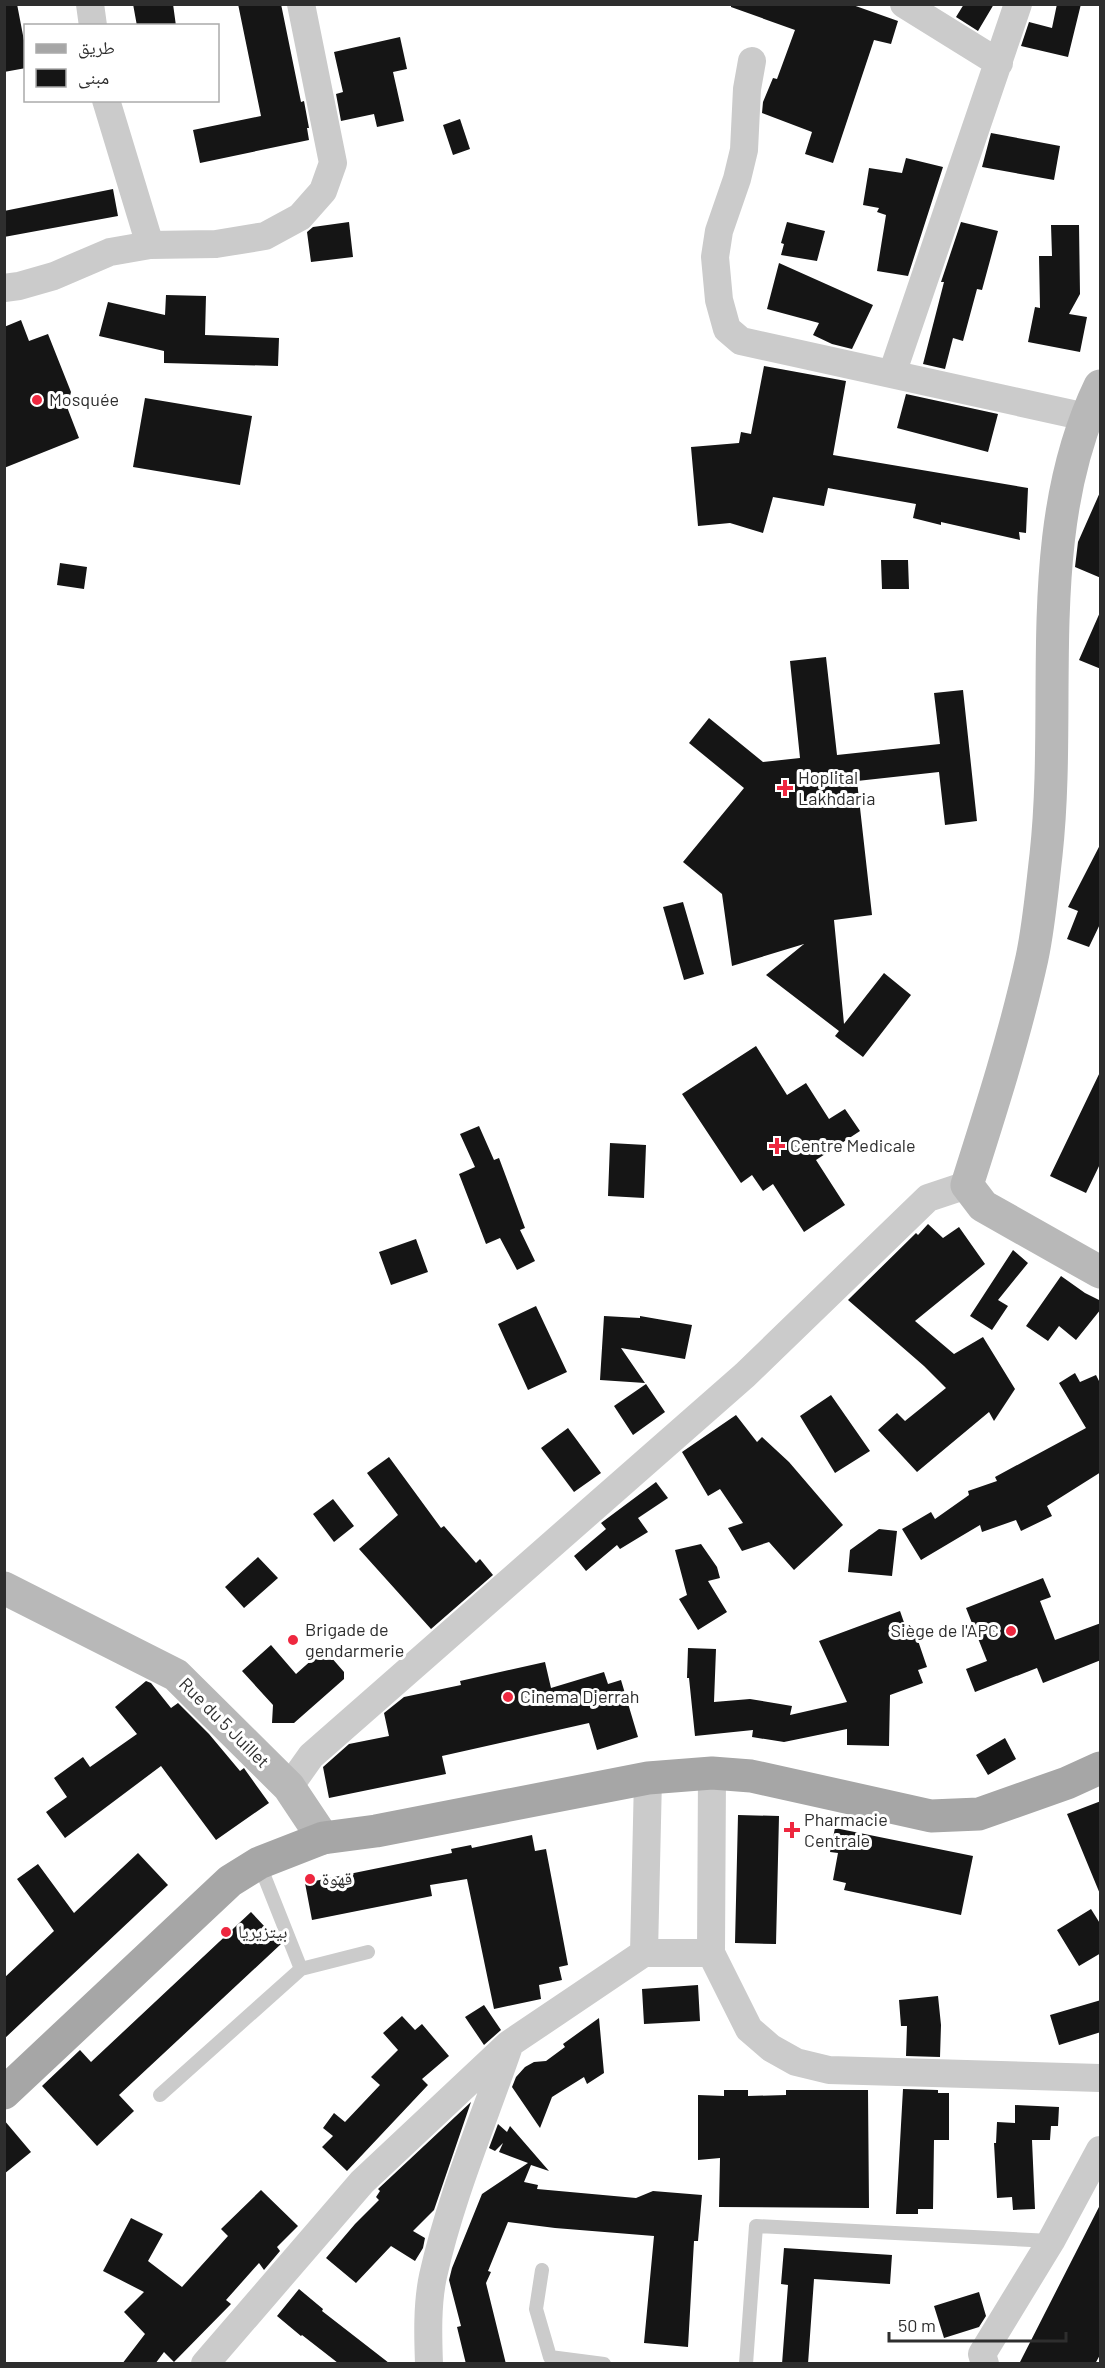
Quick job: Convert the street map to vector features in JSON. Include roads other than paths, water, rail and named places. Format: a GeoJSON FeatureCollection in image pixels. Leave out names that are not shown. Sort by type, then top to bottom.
{"type":"FeatureCollection","features":[{"type":"Feature","properties":{"kind":"main road"},"geometry":{"type":"LineString","coordinates":[[4,2093],[230,1881],[259,1863],[323,1838],[376,1831],[648,1778],[711,1773],[751,1776],[931,1816],[979,1814],[1067,1783],[1101,1768]]}},
{"type":"Feature","properties":{"kind":"street"},"geometry":{"type":"LineString","coordinates":[[90,4],[93,24]]}},
{"type":"Feature","properties":{"kind":"street"},"geometry":{"type":"LineString","coordinates":[[4,288],[54,276],[110,252],[150,245],[216,244],[265,236],[300,217],[323,191],[333,163],[301,4]]}},
{"type":"Feature","properties":{"kind":"street"},"geometry":{"type":"LineString","coordinates":[[904,4],[999,63]]}},
{"type":"Feature","properties":{"kind":"street"},"geometry":{"type":"LineString","coordinates":[[892,374],[1018,4]]}},
{"type":"Feature","properties":{"kind":"street"},"geometry":{"type":"LineString","coordinates":[[752,61],[747,89],[744,150],[737,179],[719,231],[715,257],[718,300],[727,329],[741,341],[1086,417]]}},
{"type":"Feature","properties":{"kind":"street"},"geometry":{"type":"LineString","coordinates":[[107,102],[150,245]]}},
{"type":"Feature","properties":{"kind":"street"},"geometry":{"type":"LineString","coordinates":[[967,1185],[1007,1059],[1033,956],[1046,853],[1053,708],[1055,566],[1063,514],[1086,417],[1101,386]]}},
{"type":"Feature","properties":{"kind":"street"},"geometry":{"type":"LineString","coordinates":[[967,1185],[983,1206],[1101,1272]]}},
{"type":"Feature","properties":{"kind":"street"},"geometry":{"type":"LineString","coordinates":[[289,1787],[311,1756],[745,1375],[928,1198],[967,1185]]}},
{"type":"Feature","properties":{"kind":"street","name":"Rue du 5 Juillet"},"geometry":{"type":"LineString","coordinates":[[4,1588],[176,1675],[289,1787],[323,1838]]}},
{"type":"Feature","properties":{"kind":"street"},"geometry":{"type":"LineString","coordinates":[[711,1773],[711,1953],[749,2028],[771,2048],[796,2062],[829,2070],[1101,2078]]}},
{"type":"Feature","properties":{"kind":"street"},"geometry":{"type":"LineString","coordinates":[[644,1953],[648,1778]]}},
{"type":"Feature","properties":{"kind":"street"},"geometry":{"type":"LineString","coordinates":[[205,2364],[362,2182],[509,2044],[644,1953],[711,1953]]}},
{"type":"Feature","properties":{"kind":"street"},"geometry":{"type":"LineString","coordinates":[[429,2364],[433,2278],[456,2196],[509,2044]]}},
{"type":"Feature","properties":{"kind":"street"},"geometry":{"type":"LineString","coordinates":[[977,2360],[1051,2241],[1101,2150]]}},
{"type":"Feature","properties":{"kind":"lane"},"geometry":{"type":"LineString","coordinates":[[259,1863],[301,1969]]}},
{"type":"Feature","properties":{"kind":"lane"},"geometry":{"type":"LineString","coordinates":[[160,2095],[301,1969],[368,1952]]}},
{"type":"Feature","properties":{"kind":"lane"},"geometry":{"type":"LineString","coordinates":[[746,2364],[756,2226],[1051,2241]]}},
{"type":"Feature","properties":{"kind":"lane"},"geometry":{"type":"LineString","coordinates":[[542,2270],[536,2309],[551,2360],[604,2364]]}},
{"type":"Feature","properties":{"kind":"place","name":"Mosquée"},"geometry":{"type":"Point","coordinates":[37,400]}},
{"type":"Feature","properties":{"kind":"place","name":"Hoplital Lakhdaria"},"geometry":{"type":"Point","coordinates":[785,788]}},
{"type":"Feature","properties":{"kind":"place","name":"Centre Medicale"},"geometry":{"type":"Point","coordinates":[777,1146]}},
{"type":"Feature","properties":{"kind":"place","name":"Siège de l'APC"},"geometry":{"type":"Point","coordinates":[1011,1631]}},
{"type":"Feature","properties":{"kind":"place","name":"Brigade de gendarmerie"},"geometry":{"type":"Point","coordinates":[293,1640]}},
{"type":"Feature","properties":{"kind":"place","name":"Cinema Djerrah"},"geometry":{"type":"Point","coordinates":[508,1697]}},
{"type":"Feature","properties":{"kind":"place","name":"Pharmacie Centrale"},"geometry":{"type":"Point","coordinates":[792,1830]}},
{"type":"Feature","properties":{"kind":"place","name":"قهوة"},"geometry":{"type":"Point","coordinates":[310,1879]}},
{"type":"Feature","properties":{"kind":"place","name":"بيتزيريا"},"geometry":{"type":"Point","coordinates":[226,1932]}}]}
